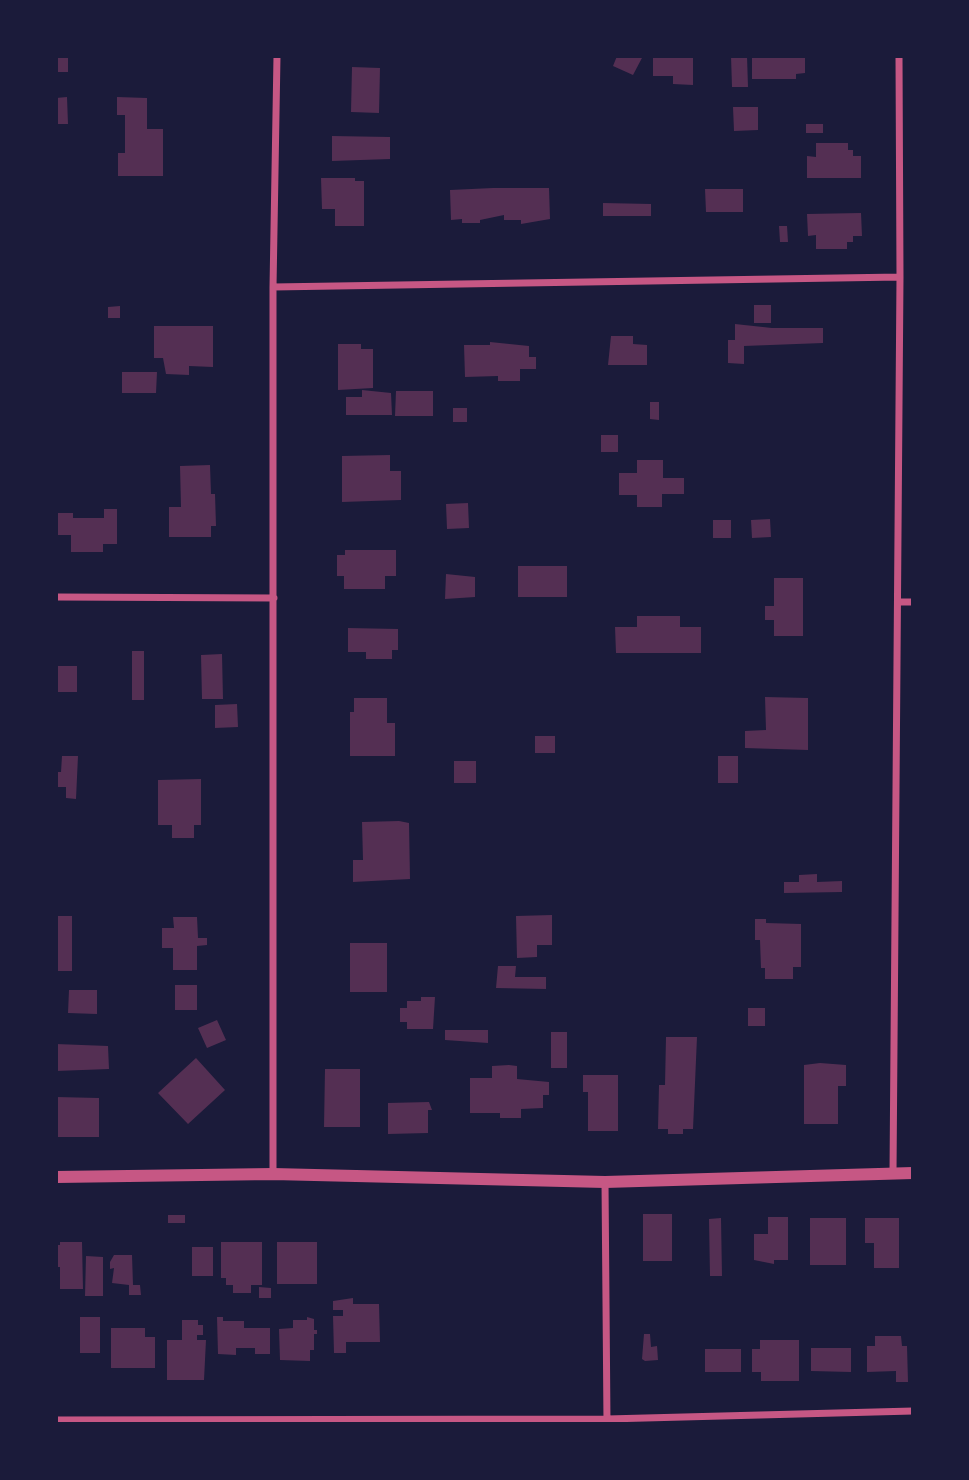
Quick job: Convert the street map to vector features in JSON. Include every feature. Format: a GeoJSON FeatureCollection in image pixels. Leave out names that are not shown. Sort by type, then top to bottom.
{"type":"FeatureCollection","features":[{"type":"Feature","properties":{"kind":"street"},"geometry":{"type":"LineString","coordinates":[[273,1174],[273,286],[277,56]]}},
{"type":"Feature","properties":{"kind":"street"},"geometry":{"type":"LineString","coordinates":[[894,1173],[901,277],[899,56]]}},
{"type":"Feature","properties":{"kind":"street"},"geometry":{"type":"LineString","coordinates":[[273,286],[901,277]]}},
{"type":"Feature","properties":{"kind":"street"},"geometry":{"type":"LineString","coordinates":[[56,597],[274,598]]}},
{"type":"Feature","properties":{"kind":"street"},"geometry":{"type":"LineString","coordinates":[[898,602],[913,602]]}},
{"type":"Feature","properties":{"kind":"street"},"geometry":{"type":"LineString","coordinates":[[56,1177],[273,1174],[605,1182],[913,1173]]}},
{"type":"Feature","properties":{"kind":"street"},"geometry":{"type":"LineString","coordinates":[[605,1182],[607,1422]]}},
{"type":"Feature","properties":{"kind":"street"},"geometry":{"type":"LineString","coordinates":[[56,1420],[607,1422],[913,1411]]}},
{"type":"Feature","properties":{"kind":"building"},"geometry":{"type":"Polygon","coordinates":[[[56,56],[68,56],[68,72],[56,72],[56,56]]]}},
{"type":"Feature","properties":{"kind":"building"},"geometry":{"type":"Polygon","coordinates":[[[617,56],[643,56],[633,75],[613,66],[617,56]]]}},
{"type":"Feature","properties":{"kind":"building"},"geometry":{"type":"Polygon","coordinates":[[[653,56],[693,56],[693,85],[673,84],[673,76],[653,76],[653,56]]]}},
{"type":"Feature","properties":{"kind":"building"},"geometry":{"type":"Polygon","coordinates":[[[731,56],[747,56],[748,87],[732,87],[731,56]]]}},
{"type":"Feature","properties":{"kind":"building"},"geometry":{"type":"Polygon","coordinates":[[[752,56],[805,56],[805,73],[796,74],[796,79],[752,79],[752,56]]]}},
{"type":"Feature","properties":{"kind":"building"},"geometry":{"type":"Polygon","coordinates":[[[352,67],[380,68],[379,113],[351,112],[352,67]]]}},
{"type":"Feature","properties":{"kind":"building"},"geometry":{"type":"Polygon","coordinates":[[[67,97],[68,124],[56,124],[56,98],[67,97]]]}},
{"type":"Feature","properties":{"kind":"building"},"geometry":{"type":"Polygon","coordinates":[[[117,97],[147,98],[147,129],[163,129],[163,176],[118,176],[118,153],[125,153],[125,115],[117,115],[117,97]]]}},
{"type":"Feature","properties":{"kind":"building"},"geometry":{"type":"Polygon","coordinates":[[[733,107],[758,107],[758,130],[734,131],[733,107]]]}},
{"type":"Feature","properties":{"kind":"building"},"geometry":{"type":"Polygon","coordinates":[[[806,124],[823,124],[823,133],[806,133],[806,124]]]}},
{"type":"Feature","properties":{"kind":"building"},"geometry":{"type":"Polygon","coordinates":[[[332,136],[390,137],[390,159],[332,161],[332,136]]]}},
{"type":"Feature","properties":{"kind":"building"},"geometry":{"type":"Polygon","coordinates":[[[816,143],[848,143],[848,150],[853,150],[853,156],[861,156],[861,178],[807,178],[807,156],[816,157],[816,143]]]}},
{"type":"Feature","properties":{"kind":"building"},"geometry":{"type":"Polygon","coordinates":[[[321,178],[355,178],[355,181],[364,181],[364,226],[335,226],[335,209],[322,209],[321,178]]]}},
{"type":"Feature","properties":{"kind":"building"},"geometry":{"type":"Polygon","coordinates":[[[549,188],[550,219],[521,224],[521,220],[504,220],[504,215],[480,220],[480,223],[462,223],[462,219],[451,220],[450,190],[549,188]]]}},
{"type":"Feature","properties":{"kind":"building"},"geometry":{"type":"Polygon","coordinates":[[[705,189],[743,189],[743,212],[706,212],[705,189]]]}},
{"type":"Feature","properties":{"kind":"building"},"geometry":{"type":"Polygon","coordinates":[[[603,203],[651,204],[651,216],[603,216],[603,203]]]}},
{"type":"Feature","properties":{"kind":"building"},"geometry":{"type":"Polygon","coordinates":[[[861,213],[862,236],[853,236],[853,242],[847,242],[847,249],[816,249],[816,235],[808,236],[807,214],[861,213]]]}},
{"type":"Feature","properties":{"kind":"building"},"geometry":{"type":"Polygon","coordinates":[[[779,226],[787,226],[788,242],[780,242],[779,226]]]}},
{"type":"Feature","properties":{"kind":"building"},"geometry":{"type":"Polygon","coordinates":[[[754,305],[771,305],[771,323],[754,323],[754,305]]]}},
{"type":"Feature","properties":{"kind":"building"},"geometry":{"type":"Polygon","coordinates":[[[120,306],[120,318],[108,318],[108,307],[120,306]]]}},
{"type":"Feature","properties":{"kind":"building"},"geometry":{"type":"Polygon","coordinates":[[[735,324],[772,328],[823,328],[823,343],[744,346],[744,364],[728,363],[728,340],[735,340],[735,324]]]}},
{"type":"Feature","properties":{"kind":"building"},"geometry":{"type":"Polygon","coordinates":[[[154,326],[213,326],[213,367],[189,366],[189,375],[166,374],[163,358],[154,358],[154,326]]]}},
{"type":"Feature","properties":{"kind":"building"},"geometry":{"type":"Polygon","coordinates":[[[611,336],[633,336],[633,344],[647,345],[647,365],[608,365],[611,336]]]}},
{"type":"Feature","properties":{"kind":"building"},"geometry":{"type":"Polygon","coordinates":[[[490,342],[529,346],[529,357],[536,357],[536,369],[520,369],[520,381],[498,381],[498,376],[465,377],[464,345],[490,345],[490,342]]]}},
{"type":"Feature","properties":{"kind":"building"},"geometry":{"type":"Polygon","coordinates":[[[338,344],[361,344],[361,349],[373,349],[373,388],[338,390],[338,344]]]}},
{"type":"Feature","properties":{"kind":"building"},"geometry":{"type":"Polygon","coordinates":[[[122,372],[157,372],[156,393],[122,393],[122,372]]]}},
{"type":"Feature","properties":{"kind":"building"},"geometry":{"type":"Polygon","coordinates":[[[362,390],[391,393],[392,415],[346,415],[346,397],[362,397],[362,390]]]}},
{"type":"Feature","properties":{"kind":"building"},"geometry":{"type":"Polygon","coordinates":[[[396,391],[433,391],[433,416],[395,416],[396,391]]]}},
{"type":"Feature","properties":{"kind":"building"},"geometry":{"type":"Polygon","coordinates":[[[650,402],[659,402],[659,420],[650,419],[650,402]]]}},
{"type":"Feature","properties":{"kind":"building"},"geometry":{"type":"Polygon","coordinates":[[[453,408],[467,408],[467,422],[453,422],[453,408]]]}},
{"type":"Feature","properties":{"kind":"building"},"geometry":{"type":"Polygon","coordinates":[[[601,435],[618,435],[618,452],[601,452],[601,435]]]}},
{"type":"Feature","properties":{"kind":"building"},"geometry":{"type":"Polygon","coordinates":[[[390,455],[390,471],[401,471],[401,500],[342,502],[342,456],[390,455]]]}},
{"type":"Feature","properties":{"kind":"building"},"geometry":{"type":"Polygon","coordinates":[[[637,460],[663,460],[663,478],[684,478],[684,494],[662,494],[662,507],[637,507],[637,495],[619,495],[619,473],[637,473],[637,460]]]}},
{"type":"Feature","properties":{"kind":"building"},"geometry":{"type":"Polygon","coordinates":[[[210,465],[211,494],[215,494],[216,526],[211,526],[211,537],[169,537],[169,507],[181,507],[180,466],[210,465]]]}},
{"type":"Feature","properties":{"kind":"building"},"geometry":{"type":"Polygon","coordinates":[[[468,503],[469,528],[447,529],[446,504],[468,503]]]}},
{"type":"Feature","properties":{"kind":"building"},"geometry":{"type":"Polygon","coordinates":[[[104,509],[117,509],[117,544],[103,544],[103,552],[71,552],[71,535],[56,535],[56,513],[73,513],[73,518],[104,518],[104,509]]]}},
{"type":"Feature","properties":{"kind":"building"},"geometry":{"type":"Polygon","coordinates":[[[770,519],[771,537],[752,538],[751,520],[770,519]]]}},
{"type":"Feature","properties":{"kind":"building"},"geometry":{"type":"Polygon","coordinates":[[[713,520],[731,520],[731,538],[713,538],[713,520]]]}},
{"type":"Feature","properties":{"kind":"building"},"geometry":{"type":"Polygon","coordinates":[[[345,550],[396,550],[396,576],[385,576],[385,589],[344,589],[344,576],[337,576],[337,555],[345,555],[345,550]]]}},
{"type":"Feature","properties":{"kind":"building"},"geometry":{"type":"Polygon","coordinates":[[[518,566],[567,566],[567,597],[518,597],[518,566]]]}},
{"type":"Feature","properties":{"kind":"building"},"geometry":{"type":"Polygon","coordinates":[[[446,574],[475,577],[475,597],[445,599],[446,574]]]}},
{"type":"Feature","properties":{"kind":"building"},"geometry":{"type":"Polygon","coordinates":[[[774,578],[803,578],[803,636],[774,636],[774,620],[765,620],[765,606],[774,606],[774,578]]]}},
{"type":"Feature","properties":{"kind":"building"},"geometry":{"type":"Polygon","coordinates":[[[637,616],[680,616],[680,627],[701,627],[701,653],[616,653],[615,627],[637,627],[637,616]]]}},
{"type":"Feature","properties":{"kind":"building"},"geometry":{"type":"Polygon","coordinates":[[[348,628],[398,629],[398,650],[392,650],[392,659],[366,659],[366,652],[348,652],[348,628]]]}},
{"type":"Feature","properties":{"kind":"building"},"geometry":{"type":"Polygon","coordinates":[[[132,651],[144,651],[144,700],[132,700],[132,651]]]}},
{"type":"Feature","properties":{"kind":"building"},"geometry":{"type":"Polygon","coordinates":[[[222,654],[223,699],[202,699],[201,655],[222,654]]]}},
{"type":"Feature","properties":{"kind":"building"},"geometry":{"type":"Polygon","coordinates":[[[56,666],[77,666],[77,692],[56,692],[56,666]]]}},
{"type":"Feature","properties":{"kind":"building"},"geometry":{"type":"Polygon","coordinates":[[[765,697],[808,698],[808,750],[745,748],[745,731],[766,730],[765,697]]]}},
{"type":"Feature","properties":{"kind":"building"},"geometry":{"type":"Polygon","coordinates":[[[354,698],[387,698],[387,723],[395,723],[395,756],[350,756],[350,712],[354,712],[354,698]]]}},
{"type":"Feature","properties":{"kind":"building"},"geometry":{"type":"Polygon","coordinates":[[[237,704],[238,727],[215,728],[215,705],[237,704]]]}},
{"type":"Feature","properties":{"kind":"building"},"geometry":{"type":"Polygon","coordinates":[[[535,736],[555,736],[555,753],[535,753],[535,736]]]}},
{"type":"Feature","properties":{"kind":"building"},"geometry":{"type":"Polygon","coordinates":[[[62,756],[78,756],[76,799],[66,798],[66,787],[56,787],[56,772],[61,772],[62,756]]]}},
{"type":"Feature","properties":{"kind":"building"},"geometry":{"type":"Polygon","coordinates":[[[718,756],[738,756],[738,783],[718,783],[718,756]]]}},
{"type":"Feature","properties":{"kind":"building"},"geometry":{"type":"Polygon","coordinates":[[[454,761],[476,761],[476,783],[454,783],[454,761]]]}},
{"type":"Feature","properties":{"kind":"building"},"geometry":{"type":"Polygon","coordinates":[[[201,779],[201,825],[194,825],[194,838],[172,838],[172,825],[158,825],[158,780],[201,779]]]}},
{"type":"Feature","properties":{"kind":"building"},"geometry":{"type":"Polygon","coordinates":[[[362,822],[409,823],[410,879],[353,882],[353,860],[363,860],[362,822]]]}},
{"type":"Feature","properties":{"kind":"building"},"geometry":{"type":"Polygon","coordinates":[[[817,874],[817,882],[842,881],[842,892],[784,893],[784,882],[799,882],[799,875],[817,874]]]}},
{"type":"Feature","properties":{"kind":"building"},"geometry":{"type":"Polygon","coordinates":[[[552,915],[552,945],[537,945],[537,957],[517,958],[516,916],[552,915]]]}},
{"type":"Feature","properties":{"kind":"building"},"geometry":{"type":"Polygon","coordinates":[[[56,916],[72,916],[72,971],[56,971],[56,916]]]}},
{"type":"Feature","properties":{"kind":"building"},"geometry":{"type":"Polygon","coordinates":[[[173,917],[197,917],[198,938],[207,938],[207,945],[197,946],[197,970],[173,970],[173,948],[162,948],[162,928],[174,928],[173,917]]]}},
{"type":"Feature","properties":{"kind":"building"},"geometry":{"type":"Polygon","coordinates":[[[755,919],[766,919],[766,923],[801,924],[801,967],[793,967],[793,979],[765,979],[765,968],[761,968],[760,940],[755,940],[755,919]]]}},
{"type":"Feature","properties":{"kind":"building"},"geometry":{"type":"Polygon","coordinates":[[[350,943],[387,943],[387,992],[350,992],[350,943]]]}},
{"type":"Feature","properties":{"kind":"building"},"geometry":{"type":"Polygon","coordinates":[[[498,966],[516,966],[515,977],[546,977],[546,989],[496,988],[498,966]]]}},
{"type":"Feature","properties":{"kind":"building"},"geometry":{"type":"Polygon","coordinates":[[[175,985],[197,985],[197,1010],[175,1010],[175,985]]]}},
{"type":"Feature","properties":{"kind":"building"},"geometry":{"type":"Polygon","coordinates":[[[69,990],[97,990],[97,1014],[68,1013],[69,990]]]}},
{"type":"Feature","properties":{"kind":"building"},"geometry":{"type":"Polygon","coordinates":[[[421,997],[435,997],[433,1029],[407,1029],[407,1022],[400,1022],[400,1008],[407,1008],[407,1001],[421,1001],[421,997]]]}},
{"type":"Feature","properties":{"kind":"building"},"geometry":{"type":"Polygon","coordinates":[[[748,1008],[765,1008],[765,1026],[748,1026],[748,1008]]]}},
{"type":"Feature","properties":{"kind":"building"},"geometry":{"type":"Polygon","coordinates":[[[217,1020],[226,1040],[207,1048],[198,1028],[217,1020]]]}},
{"type":"Feature","properties":{"kind":"building"},"geometry":{"type":"Polygon","coordinates":[[[445,1030],[488,1030],[488,1043],[445,1040],[445,1030]]]}},
{"type":"Feature","properties":{"kind":"building"},"geometry":{"type":"Polygon","coordinates":[[[551,1032],[567,1032],[567,1068],[551,1068],[551,1032]]]}},
{"type":"Feature","properties":{"kind":"building"},"geometry":{"type":"Polygon","coordinates":[[[666,1037],[697,1037],[693,1129],[683,1129],[683,1134],[668,1134],[668,1129],[658,1129],[659,1085],[665,1085],[666,1037]]]}},
{"type":"Feature","properties":{"kind":"building"},"geometry":{"type":"Polygon","coordinates":[[[56,1044],[108,1046],[109,1069],[56,1071],[56,1044]]]}},
{"type":"Feature","properties":{"kind":"building"},"geometry":{"type":"Polygon","coordinates":[[[196,1058],[225,1090],[188,1124],[158,1093],[196,1058]]]}},
{"type":"Feature","properties":{"kind":"building"},"geometry":{"type":"Polygon","coordinates":[[[804,1065],[846,1065],[846,1086],[838,1086],[838,1124],[804,1124],[804,1065]]]}},
{"type":"Feature","properties":{"kind":"building"},"geometry":{"type":"Polygon","coordinates":[[[492,1066],[517,1066],[517,1079],[549,1082],[549,1095],[543,1095],[543,1108],[521,1109],[521,1118],[500,1118],[500,1113],[470,1113],[470,1078],[492,1078],[492,1066]]]}},
{"type":"Feature","properties":{"kind":"building"},"geometry":{"type":"Polygon","coordinates":[[[325,1069],[360,1069],[360,1127],[324,1127],[325,1069]]]}},
{"type":"Feature","properties":{"kind":"building"},"geometry":{"type":"Polygon","coordinates":[[[583,1075],[618,1075],[618,1131],[588,1131],[588,1092],[583,1092],[583,1075]]]}},
{"type":"Feature","properties":{"kind":"building"},"geometry":{"type":"Polygon","coordinates":[[[56,1097],[99,1098],[99,1137],[56,1137],[56,1097]]]}},
{"type":"Feature","properties":{"kind":"building"},"geometry":{"type":"Polygon","coordinates":[[[429,1102],[432,1110],[428,1110],[428,1133],[388,1134],[388,1103],[429,1102]]]}},
{"type":"Feature","properties":{"kind":"building"},"geometry":{"type":"Polygon","coordinates":[[[643,1214],[672,1214],[672,1261],[643,1261],[643,1214]]]}},
{"type":"Feature","properties":{"kind":"building"},"geometry":{"type":"Polygon","coordinates":[[[168,1215],[185,1215],[185,1223],[168,1223],[168,1215]]]}},
{"type":"Feature","properties":{"kind":"building"},"geometry":{"type":"Polygon","coordinates":[[[768,1217],[788,1217],[788,1260],[774,1260],[774,1264],[754,1260],[754,1234],[768,1234],[768,1217]]]}},
{"type":"Feature","properties":{"kind":"building"},"geometry":{"type":"Polygon","coordinates":[[[721,1218],[722,1276],[710,1276],[709,1219],[721,1218]]]}},
{"type":"Feature","properties":{"kind":"building"},"geometry":{"type":"Polygon","coordinates":[[[810,1218],[846,1218],[846,1265],[810,1265],[810,1218]]]}},
{"type":"Feature","properties":{"kind":"building"},"geometry":{"type":"Polygon","coordinates":[[[865,1218],[899,1218],[899,1268],[874,1268],[874,1243],[865,1243],[865,1218]]]}},
{"type":"Feature","properties":{"kind":"building"},"geometry":{"type":"Polygon","coordinates":[[[60,1242],[82,1242],[83,1289],[60,1289],[56,1245],[60,1245],[60,1242]]]}},
{"type":"Feature","properties":{"kind":"building"},"geometry":{"type":"Polygon","coordinates":[[[221,1242],[262,1242],[262,1285],[251,1285],[251,1293],[233,1293],[233,1285],[226,1285],[226,1278],[221,1278],[221,1242]]]}},
{"type":"Feature","properties":{"kind":"building"},"geometry":{"type":"Polygon","coordinates":[[[277,1242],[317,1242],[317,1284],[277,1284],[277,1242]]]}},
{"type":"Feature","properties":{"kind":"building"},"geometry":{"type":"Polygon","coordinates":[[[192,1247],[213,1247],[213,1276],[192,1276],[192,1247]]]}},
{"type":"Feature","properties":{"kind":"building"},"geometry":{"type":"Polygon","coordinates":[[[114,1255],[132,1255],[133,1285],[140,1285],[141,1295],[129,1295],[129,1285],[112,1283],[114,1268],[110,1269],[110,1262],[114,1255]]]}},
{"type":"Feature","properties":{"kind":"building"},"geometry":{"type":"Polygon","coordinates":[[[86,1256],[103,1257],[103,1296],[85,1296],[86,1256]]]}},
{"type":"Feature","properties":{"kind":"building"},"geometry":{"type":"Polygon","coordinates":[[[259,1287],[271,1288],[271,1298],[259,1298],[259,1287]]]}},
{"type":"Feature","properties":{"kind":"building"},"geometry":{"type":"Polygon","coordinates":[[[353,1298],[353,1304],[379,1304],[380,1342],[346,1342],[346,1353],[334,1353],[333,1316],[343,1316],[343,1310],[333,1310],[333,1301],[353,1298]]]}},
{"type":"Feature","properties":{"kind":"building"},"geometry":{"type":"Polygon","coordinates":[[[80,1317],[100,1317],[100,1353],[80,1353],[80,1317]]]}},
{"type":"Feature","properties":{"kind":"building"},"geometry":{"type":"Polygon","coordinates":[[[217,1317],[223,1317],[223,1321],[244,1321],[244,1328],[270,1328],[270,1354],[255,1354],[255,1348],[236,1348],[236,1355],[218,1354],[217,1317]]]}},
{"type":"Feature","properties":{"kind":"building"},"geometry":{"type":"Polygon","coordinates":[[[307,1317],[314,1319],[314,1330],[317,1330],[317,1334],[314,1334],[314,1350],[310,1350],[310,1361],[280,1360],[279,1329],[293,1328],[293,1320],[307,1320],[307,1317]]]}},
{"type":"Feature","properties":{"kind":"building"},"geometry":{"type":"Polygon","coordinates":[[[182,1320],[198,1320],[198,1325],[203,1325],[203,1335],[197,1335],[197,1340],[206,1340],[204,1380],[167,1380],[167,1340],[182,1340],[182,1320]]]}},
{"type":"Feature","properties":{"kind":"building"},"geometry":{"type":"Polygon","coordinates":[[[111,1328],[145,1328],[145,1337],[155,1337],[155,1368],[111,1368],[111,1328]]]}},
{"type":"Feature","properties":{"kind":"building"},"geometry":{"type":"Polygon","coordinates":[[[644,1334],[650,1334],[651,1347],[657,1346],[658,1360],[642,1359],[644,1334]]]}},
{"type":"Feature","properties":{"kind":"building"},"geometry":{"type":"Polygon","coordinates":[[[875,1336],[901,1336],[902,1346],[907,1346],[908,1382],[896,1382],[896,1371],[867,1372],[867,1346],[875,1346],[875,1336]]]}},
{"type":"Feature","properties":{"kind":"building"},"geometry":{"type":"Polygon","coordinates":[[[760,1340],[799,1340],[799,1381],[761,1381],[761,1372],[752,1372],[752,1349],[760,1349],[760,1340]]]}},
{"type":"Feature","properties":{"kind":"building"},"geometry":{"type":"Polygon","coordinates":[[[811,1348],[851,1348],[851,1372],[811,1371],[811,1348]]]}},
{"type":"Feature","properties":{"kind":"building"},"geometry":{"type":"Polygon","coordinates":[[[705,1349],[741,1349],[741,1372],[705,1372],[705,1349]]]}}]}
